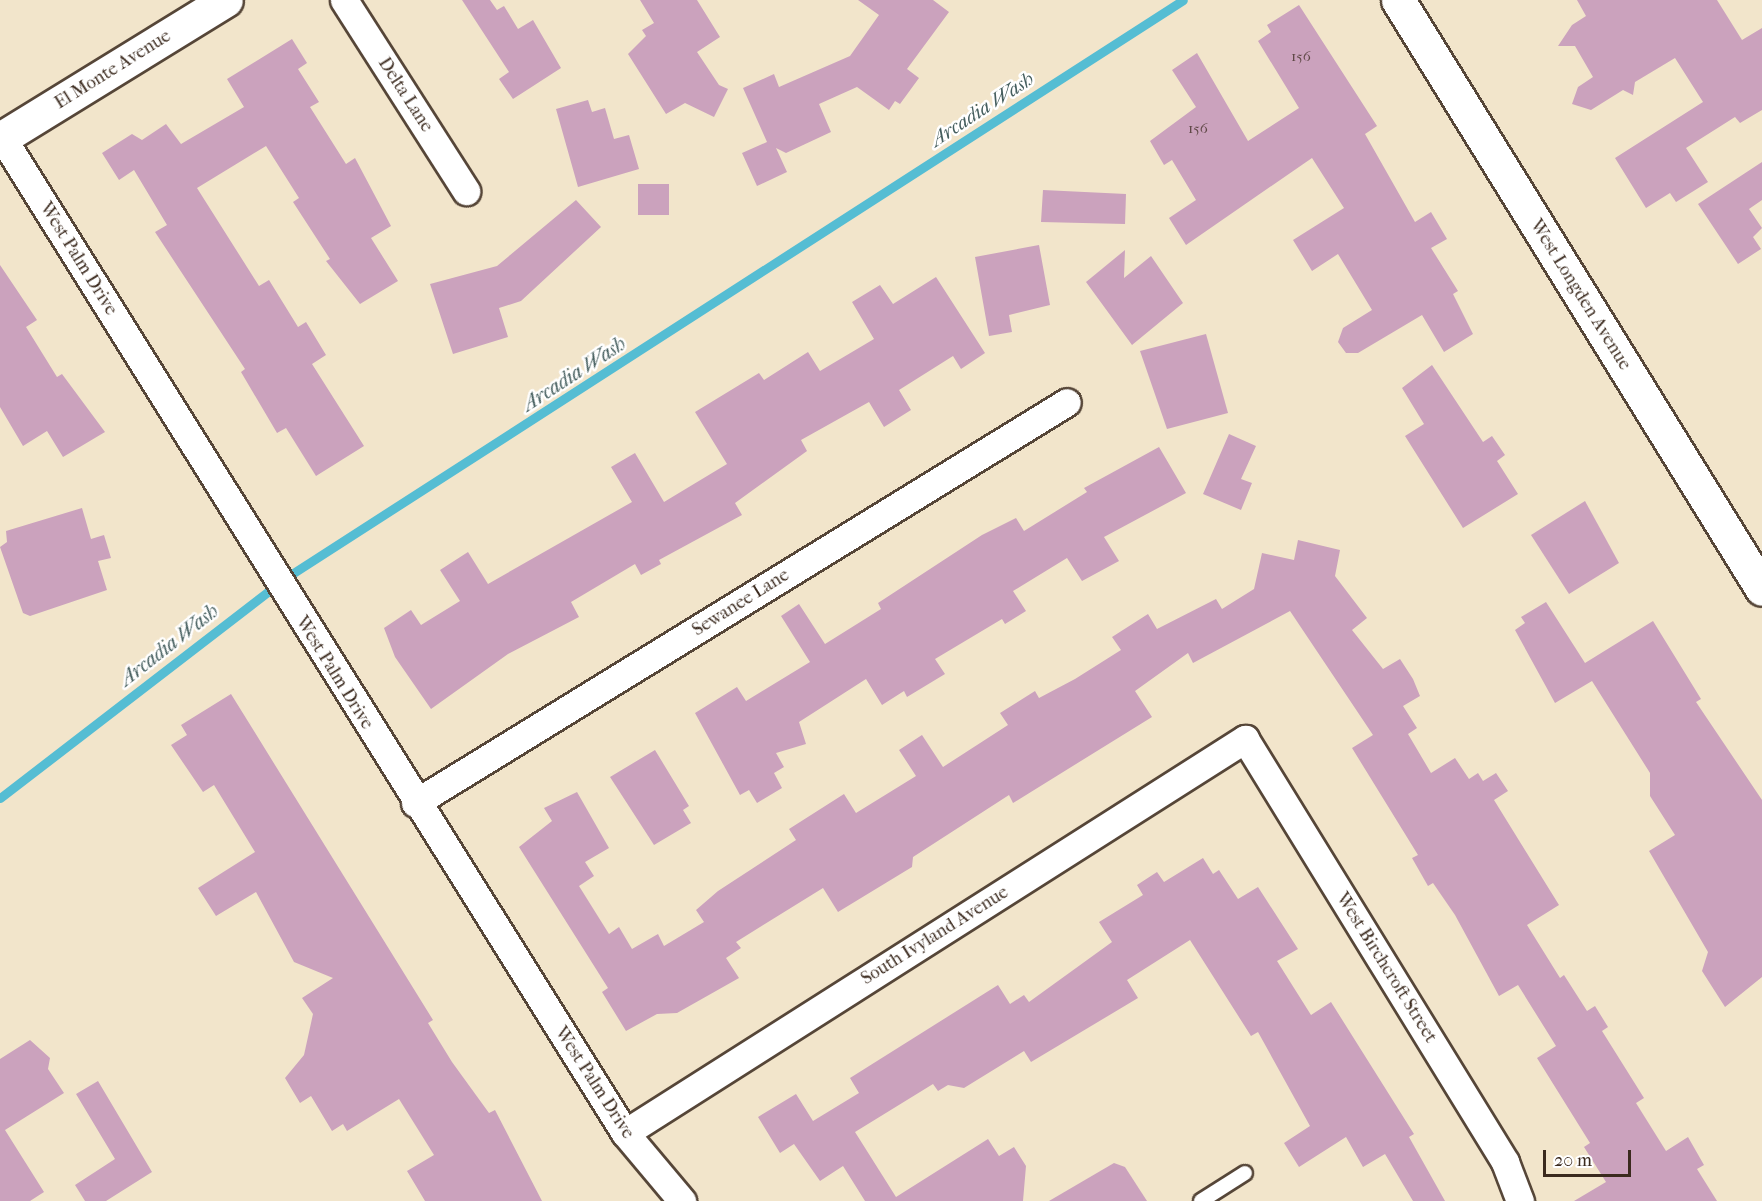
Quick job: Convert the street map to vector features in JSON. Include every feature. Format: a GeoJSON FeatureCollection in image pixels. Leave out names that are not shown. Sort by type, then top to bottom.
{"type":"FeatureCollection","features":[{"type":"Feature","properties":{"kind":"street","name":"El Monte Avenue"},"geometry":{"type":"LineString","coordinates":[[1,137],[226,0]]}},
{"type":"Feature","properties":{"kind":"street","name":"Delta Lane"},"geometry":{"type":"LineString","coordinates":[[344,0],[466,191]]}},
{"type":"Feature","properties":{"kind":"street","name":"West Longden Avenue"},"geometry":{"type":"LineString","coordinates":[[1398,0],[1762,589]]}},
{"type":"Feature","properties":{"kind":"street","name":"West Palm Drive"},"geometry":{"type":"LineString","coordinates":[[1,137],[415,803],[625,1133],[682,1201]]}},
{"type":"Feature","properties":{"kind":"street","name":"Sewanee Lane"},"geometry":{"type":"LineString","coordinates":[[415,803],[1067,402]]}},
{"type":"Feature","properties":{"kind":"street","name":"South Ivyland Avenue"},"geometry":{"type":"LineString","coordinates":[[625,1133],[1245,740]]}},
{"type":"Feature","properties":{"kind":"street","name":"West Birchcroft Street"},"geometry":{"type":"LineString","coordinates":[[1245,740],[1505,1162],[1520,1201]]}},
{"type":"Feature","properties":{"kind":"lane"},"geometry":{"type":"LineString","coordinates":[[1201,1201],[1245,1173]]}},
{"type":"Feature","properties":{"kind":"building"},"geometry":{"type":"Polygon","coordinates":[[[462,0],[490,0],[497,10],[504,6],[518,29],[533,20],[561,68],[513,99],[499,79],[509,72],[462,0]]]}},
{"type":"Feature","properties":{"kind":"building"},"geometry":{"type":"Polygon","coordinates":[[[640,0],[697,0],[720,37],[697,52],[719,85],[728,89],[714,117],[685,103],[666,114],[628,54],[646,36],[642,30],[654,23],[640,0]]]}},
{"type":"Feature","properties":{"kind":"building"},"geometry":{"type":"Polygon","coordinates":[[[858,0],[933,0],[949,12],[907,69],[919,78],[900,104],[895,101],[889,110],[857,87],[819,104],[831,132],[786,153],[776,148],[787,172],[757,186],[742,153],[767,142],[743,88],[774,74],[779,87],[850,56],[879,15],[858,0]]]}},
{"type":"Feature","properties":{"kind":"building"},"geometry":{"type":"Polygon","coordinates":[[[1577,0],[1717,0],[1742,40],[1762,28],[1762,110],[1740,123],[1735,117],[1686,148],[1708,182],[1676,202],[1670,193],[1646,208],[1615,158],[1703,102],[1675,58],[1635,82],[1633,95],[1623,90],[1591,110],[1572,104],[1578,87],[1593,77],[1575,46],[1558,46],[1572,25],[1586,16],[1577,0]]]}},
{"type":"Feature","properties":{"kind":"building"},"geometry":{"type":"Polygon","coordinates":[[[1299,5],[1377,126],[1365,134],[1415,222],[1431,212],[1447,239],[1431,248],[1458,291],[1453,294],[1473,334],[1444,352],[1422,315],[1358,353],[1346,353],[1338,342],[1343,328],[1372,310],[1338,254],[1312,271],[1293,240],[1344,208],[1312,158],[1186,245],[1169,218],[1196,200],[1172,160],[1164,165],[1150,141],[1196,107],[1172,70],[1197,53],[1248,141],[1299,108],[1258,41],[1271,32],[1267,25],[1299,5]]]}},
{"type":"Feature","properties":{"kind":"building"},"geometry":{"type":"Polygon","coordinates":[[[292,39],[307,63],[298,69],[319,102],[310,107],[346,164],[355,158],[391,226],[371,238],[398,281],[360,304],[326,261],[330,259],[293,202],[299,198],[266,146],[197,188],[259,286],[269,280],[298,327],[306,322],[326,355],[312,364],[364,446],[316,476],[286,428],[277,433],[241,372],[245,369],[155,232],[167,225],[134,170],[119,180],[102,153],[132,134],[142,140],[166,124],[181,144],[244,107],[227,79],[292,39]]]}},
{"type":"Feature","properties":{"kind":"building"},"geometry":{"type":"Polygon","coordinates":[[[588,100],[592,112],[605,108],[614,139],[629,135],[639,169],[578,187],[556,109],[588,100]]]}},
{"type":"Feature","properties":{"kind":"building"},"geometry":{"type":"Polygon","coordinates":[[[1762,162],[1762,200],[1749,209],[1762,228],[1753,237],[1761,249],[1738,264],[1698,204],[1762,162]]]}},
{"type":"Feature","properties":{"kind":"building"},"geometry":{"type":"Polygon","coordinates":[[[638,184],[669,184],[669,215],[638,215],[638,184]]]}},
{"type":"Feature","properties":{"kind":"building"},"geometry":{"type":"Polygon","coordinates":[[[1043,190],[1126,194],[1125,224],[1041,222],[1043,190]]]}},
{"type":"Feature","properties":{"kind":"building"},"geometry":{"type":"Polygon","coordinates":[[[576,200],[601,227],[521,301],[499,308],[508,337],[453,354],[430,284],[497,266],[576,200]]]}},
{"type":"Feature","properties":{"kind":"building"},"geometry":{"type":"Polygon","coordinates":[[[1039,245],[1050,305],[1009,315],[1012,332],[989,336],[975,257],[1039,245]]]}},
{"type":"Feature","properties":{"kind":"building"},"geometry":{"type":"Polygon","coordinates":[[[1125,250],[1124,278],[1151,256],[1183,303],[1132,345],[1086,282],[1125,250]]]}},
{"type":"Feature","properties":{"kind":"building"},"geometry":{"type":"Polygon","coordinates":[[[0,265],[37,320],[26,327],[57,377],[62,374],[105,432],[63,457],[47,431],[23,446],[0,407],[0,265]]]}},
{"type":"Feature","properties":{"kind":"building"},"geometry":{"type":"Polygon","coordinates":[[[936,277],[985,353],[961,369],[953,356],[899,390],[911,410],[884,427],[869,402],[801,440],[807,451],[735,503],[742,515],[659,560],[661,564],[641,575],[635,564],[571,602],[579,617],[508,654],[431,709],[395,657],[384,628],[411,610],[421,625],[460,601],[440,570],[468,552],[488,584],[632,502],[611,467],[635,453],[664,502],[727,464],[695,412],[759,373],[764,380],[808,352],[820,371],[874,339],[852,302],[880,285],[893,304],[936,277]]]}},
{"type":"Feature","properties":{"kind":"building"},"geometry":{"type":"Polygon","coordinates":[[[1206,334],[1228,413],[1167,429],[1140,351],[1206,334]]]}},
{"type":"Feature","properties":{"kind":"building"},"geometry":{"type":"Polygon","coordinates":[[[1432,365],[1483,442],[1492,436],[1505,455],[1497,461],[1518,494],[1463,528],[1405,436],[1424,424],[1402,388],[1432,365]]]}},
{"type":"Feature","properties":{"kind":"building"},"geometry":{"type":"Polygon","coordinates":[[[1229,434],[1256,446],[1241,479],[1252,483],[1241,510],[1203,494],[1229,434]]]}},
{"type":"Feature","properties":{"kind":"building"},"geometry":{"type":"Polygon","coordinates":[[[1159,447],[1186,493],[1104,537],[1119,561],[1082,581],[1067,558],[1013,591],[1026,611],[1005,624],[1002,619],[935,659],[945,674],[907,697],[904,691],[882,705],[866,679],[799,722],[806,744],[776,753],[784,767],[774,773],[782,788],[757,803],[749,790],[740,795],[695,713],[737,687],[746,701],[810,662],[781,616],[799,604],[825,644],[881,609],[878,603],[982,535],[1016,518],[1024,531],[1087,492],[1084,488],[1159,447]]]}},
{"type":"Feature","properties":{"kind":"building"},"geometry":{"type":"Polygon","coordinates":[[[1585,501],[1619,563],[1569,594],[1531,535],[1585,501]]]}},
{"type":"Feature","properties":{"kind":"building"},"geometry":{"type":"Polygon","coordinates":[[[82,508],[91,539],[104,535],[111,558],[98,561],[107,590],[30,616],[23,613],[0,547],[7,542],[6,531],[82,508]]]}},
{"type":"Feature","properties":{"kind":"building"},"geometry":{"type":"Polygon","coordinates":[[[1298,540],[1340,550],[1335,576],[1367,618],[1352,630],[1383,669],[1400,659],[1413,679],[1420,696],[1403,706],[1417,728],[1408,734],[1431,773],[1455,758],[1469,779],[1478,773],[1483,781],[1496,773],[1508,791],[1494,800],[1559,905],[1527,925],[1560,978],[1564,975],[1587,1011],[1595,1006],[1608,1027],[1602,1031],[1644,1098],[1636,1103],[1666,1151],[1688,1137],[1704,1165],[1697,1169],[1717,1201],[1574,1201],[1606,1182],[1584,1147],[1590,1143],[1537,1058],[1556,1046],[1518,985],[1499,996],[1455,915],[1433,883],[1428,886],[1412,858],[1418,855],[1352,748],[1373,735],[1290,611],[1193,663],[1188,653],[1135,691],[1152,717],[1013,803],[1009,795],[913,857],[912,867],[838,912],[823,888],[736,942],[741,948],[726,958],[739,978],[677,1013],[657,1014],[626,1031],[602,992],[608,988],[519,847],[552,821],[544,808],[577,792],[609,848],[585,862],[594,876],[579,886],[609,934],[619,927],[632,949],[658,934],[664,946],[704,922],[696,910],[718,891],[796,840],[789,829],[844,794],[856,813],[916,776],[899,750],[922,735],[943,767],[1008,725],[1000,713],[1035,691],[1039,698],[1121,650],[1112,637],[1148,614],[1157,629],[1216,599],[1222,609],[1254,589],[1262,553],[1294,560],[1298,540]]]}},
{"type":"Feature","properties":{"kind":"building"},"geometry":{"type":"Polygon","coordinates":[[[1546,602],[1585,663],[1653,621],[1701,699],[1696,702],[1762,800],[1762,977],[1725,1007],[1702,971],[1708,952],[1649,851],[1675,835],[1650,796],[1650,773],[1592,681],[1555,703],[1515,630],[1525,623],[1521,617],[1546,602]]]}},
{"type":"Feature","properties":{"kind":"building"},"geometry":{"type":"Polygon","coordinates":[[[231,694],[433,1020],[428,1023],[452,1062],[489,1113],[495,1110],[542,1201],[425,1201],[407,1171],[434,1155],[399,1099],[347,1131],[343,1124],[332,1131],[311,1096],[300,1103],[285,1078],[304,1055],[313,1014],[302,998],[333,978],[294,962],[256,892],[216,916],[198,888],[255,852],[214,785],[203,792],[171,745],[187,735],[181,725],[231,694]]]}},
{"type":"Feature","properties":{"kind":"building"},"geometry":{"type":"Polygon","coordinates":[[[655,750],[689,806],[683,810],[691,823],[654,845],[610,777],[655,750]]]}},
{"type":"Feature","properties":{"kind":"building"},"geometry":{"type":"Polygon","coordinates":[[[1203,858],[1213,874],[1219,870],[1238,899],[1258,887],[1298,949],[1277,961],[1311,1015],[1331,1002],[1414,1134],[1409,1137],[1445,1201],[1413,1201],[1385,1154],[1363,1167],[1346,1137],[1299,1167],[1284,1143],[1310,1126],[1258,1032],[1251,1036],[1190,940],[1127,980],[1138,998],[1031,1062],[1024,1051],[964,1088],[948,1085],[938,1091],[933,1084],[855,1132],[896,1197],[988,1139],[999,1156],[1014,1147],[1026,1166],[1023,1201],[865,1201],[843,1166],[820,1181],[794,1144],[780,1153],[758,1117],[796,1094],[813,1121],[859,1093],[850,1078],[998,985],[1010,1004],[1024,995],[1029,1002],[1112,942],[1099,922],[1143,895],[1137,885],[1157,872],[1164,882],[1203,858]]]}},
{"type":"Feature","properties":{"kind":"building"},"geometry":{"type":"Polygon","coordinates":[[[30,1040],[50,1058],[48,1069],[64,1093],[5,1130],[44,1192],[30,1201],[0,1201],[0,1059],[30,1040]]]}},
{"type":"Feature","properties":{"kind":"building"},"geometry":{"type":"Polygon","coordinates":[[[98,1081],[152,1172],[106,1201],[85,1201],[75,1185],[115,1159],[76,1094],[98,1081]]]}},
{"type":"Feature","properties":{"kind":"building"},"geometry":{"type":"Polygon","coordinates":[[[1114,1163],[1125,1167],[1147,1201],[1049,1201],[1114,1163]]]}},
{"type":"Feature","properties":{"kind":"waterway","name":"Arcadia Wash"},"geometry":{"type":"LineString","coordinates":[[0,798],[284,579],[1183,0]]}}]}
